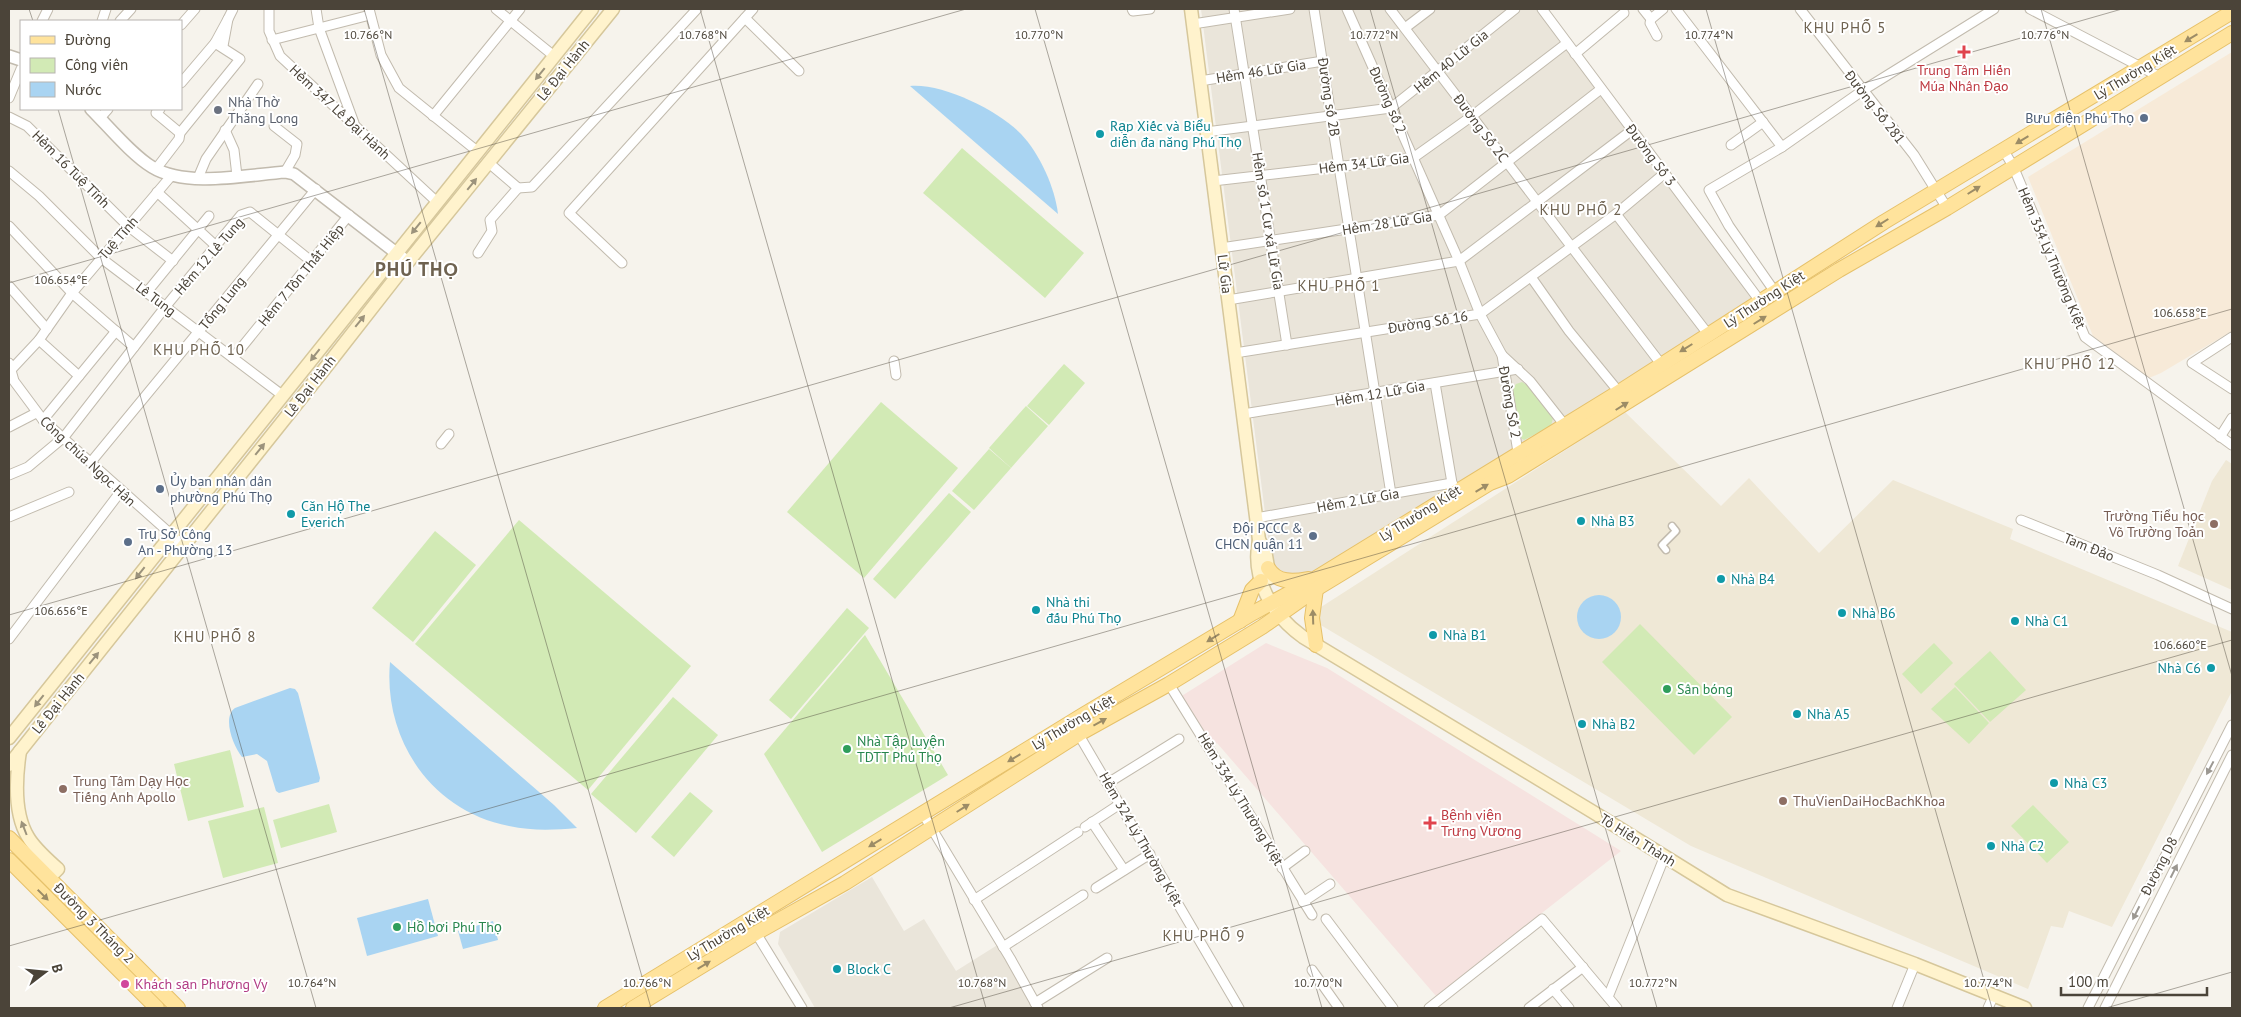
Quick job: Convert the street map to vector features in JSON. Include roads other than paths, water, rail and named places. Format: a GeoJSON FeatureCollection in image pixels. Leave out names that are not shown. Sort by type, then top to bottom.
{"type":"FeatureCollection","features":[{"type":"Feature","properties":{"kind":"main road","name":"Lê Đại Hành"},"geometry":{"type":"LineString","coordinates":[[9,738],[590,9]]}},
{"type":"Feature","properties":{"kind":"main road","name":"Lê Đại Hành"},"geometry":{"type":"LineString","coordinates":[[9,765],[408,262],[613,9]]}},
{"type":"Feature","properties":{"kind":"main road","name":"Lữ Gia"},"geometry":{"type":"LineString","coordinates":[[1191,9],[1259,540],[1256,555],[1266,592]]}},
{"type":"Feature","properties":{"kind":"main road","name":"Lý Thường Kiệt"},"geometry":{"type":"LineString","coordinates":[[604,1008],[923,814],[1075,728],[1169,684],[1278,616],[1316,589],[1490,483],[1521,468],[1619,392],[1661,364],[1936,191],[2141,67],[2225,12]]}},
{"type":"Feature","properties":{"kind":"main road","name":"Lý Thường Kiệt"},"geometry":{"type":"LineString","coordinates":[[632,1008],[756,933],[845,883],[932,828],[1075,728],[1240,621],[1266,592],[1320,575],[1454,487],[1519,453],[1569,430],[1947,208],[2232,33]]}},
{"type":"Feature","properties":{"kind":"main road"},"geometry":{"type":"LineString","coordinates":[[477,151],[489,163]]}},
{"type":"Feature","properties":{"kind":"main road","name":"Lữ Gia"},"geometry":{"type":"LineString","coordinates":[[1259,540],[1265,550],[1271,584],[1266,592]]}},
{"type":"Feature","properties":{"kind":"main road"},"geometry":{"type":"LineString","coordinates":[[1268,568],[1278,578],[1288,581],[1320,575]]}},
{"type":"Feature","properties":{"kind":"main road"},"geometry":{"type":"LineString","coordinates":[[1316,589],[1312,618],[1316,645]]}},
{"type":"Feature","properties":{"kind":"main road"},"geometry":{"type":"LineString","coordinates":[[1240,621],[1252,590],[1266,592]]}},
{"type":"Feature","properties":{"kind":"main road","name":"Tô Hiến Thành"},"geometry":{"type":"LineString","coordinates":[[1266,592],[1278,616],[1294,631],[1727,895],[1915,964],[2025,1008]]}},
{"type":"Feature","properties":{"kind":"main road"},"geometry":{"type":"LineString","coordinates":[[20,751],[18,776],[21,820],[32,842],[58,869],[49,878]]}},
{"type":"Feature","properties":{"kind":"main road","name":"Đường 3 Tháng 2"},"geometry":{"type":"LineString","coordinates":[[9,838],[178,1008]]}},
{"type":"Feature","properties":{"kind":"main road","name":"Đường 3 Tháng 2"},"geometry":{"type":"LineString","coordinates":[[9,860],[156,1008]]}},
{"type":"Feature","properties":{"kind":"street"},"geometry":{"type":"LineString","coordinates":[[121,20],[131,9]]}},
{"type":"Feature","properties":{"kind":"street"},"geometry":{"type":"LineString","coordinates":[[182,24],[195,9]]}},
{"type":"Feature","properties":{"kind":"street"},"geometry":{"type":"LineString","coordinates":[[182,82],[219,45],[233,9]]}},
{"type":"Feature","properties":{"kind":"street","name":"Hẻm 347 Lê Đại Hành"},"geometry":{"type":"LineString","coordinates":[[270,9],[269,31],[280,56],[437,202]]}},
{"type":"Feature","properties":{"kind":"street"},"geometry":{"type":"LineString","coordinates":[[316,9],[320,28],[355,126]]}},
{"type":"Feature","properties":{"kind":"street"},"geometry":{"type":"LineString","coordinates":[[496,9],[554,56]]}},
{"type":"Feature","properties":{"kind":"street"},"geometry":{"type":"LineString","coordinates":[[433,116],[520,9]]}},
{"type":"Feature","properties":{"kind":"street"},"geometry":{"type":"LineString","coordinates":[[590,9],[603,20]]}},
{"type":"Feature","properties":{"kind":"street"},"geometry":{"type":"LineString","coordinates":[[478,253],[492,231],[490,220],[518,188],[532,187],[697,9]]}},
{"type":"Feature","properties":{"kind":"street"},"geometry":{"type":"LineString","coordinates":[[622,263],[569,213],[753,9]]}},
{"type":"Feature","properties":{"kind":"street"},"geometry":{"type":"LineString","coordinates":[[1132,9],[1133,11],[1150,9]]}},
{"type":"Feature","properties":{"kind":"street"},"geometry":{"type":"LineString","coordinates":[[1192,24],[1234,13],[1290,9]]}},
{"type":"Feature","properties":{"kind":"street","name":"Đường số 2B"},"geometry":{"type":"LineString","coordinates":[[1314,9],[1391,494]]}},
{"type":"Feature","properties":{"kind":"street","name":"Đường số 2"},"geometry":{"type":"LineString","coordinates":[[1347,9],[1439,215],[1480,314],[1502,355]]}},
{"type":"Feature","properties":{"kind":"street","name":"Đường Số 2C"},"geometry":{"type":"LineString","coordinates":[[1390,9],[1661,364]]}},
{"type":"Feature","properties":{"kind":"street"},"geometry":{"type":"LineString","coordinates":[[1405,28],[1430,9]]}},
{"type":"Feature","properties":{"kind":"street","name":"Hẻm 40 Lữ Gia"},"geometry":{"type":"LineString","coordinates":[[1392,108],[1515,9]]}},
{"type":"Feature","properties":{"kind":"street","name":"Đường Số 3"},"geometry":{"type":"LineString","coordinates":[[1542,9],[1760,301]]}},
{"type":"Feature","properties":{"kind":"street"},"geometry":{"type":"LineString","coordinates":[[1643,9],[1651,19],[1650,23],[1657,36]]}},
{"type":"Feature","properties":{"kind":"street"},"geometry":{"type":"LineString","coordinates":[[1651,19],[1663,9]]}},
{"type":"Feature","properties":{"kind":"street"},"geometry":{"type":"LineString","coordinates":[[1676,9],[1782,147]]}},
{"type":"Feature","properties":{"kind":"street","name":"Đường Số 281"},"geometry":{"type":"LineString","coordinates":[[1800,9],[1862,91],[1914,155],[1947,208]]}},
{"type":"Feature","properties":{"kind":"street"},"geometry":{"type":"LineString","coordinates":[[1775,292],[1729,226],[1709,190],[1782,147],[1862,91],[1994,9]]}},
{"type":"Feature","properties":{"kind":"street"},"geometry":{"type":"LineString","coordinates":[[2030,9],[2160,76]]}},
{"type":"Feature","properties":{"kind":"street"},"geometry":{"type":"LineString","coordinates":[[272,40],[320,28],[369,12],[378,48],[391,75],[400,88],[477,151]]}},
{"type":"Feature","properties":{"kind":"street","name":"Hẻm số 1 Cư xá Lữ Gia"},"geometry":{"type":"LineString","coordinates":[[1234,13],[1287,345]]}},
{"type":"Feature","properties":{"kind":"street"},"geometry":{"type":"LineString","coordinates":[[1576,54],[1624,13]]}},
{"type":"Feature","properties":{"kind":"street"},"geometry":{"type":"LineString","coordinates":[[745,18],[799,71]]}},
{"type":"Feature","properties":{"kind":"street","name":"Hẻm 34 Lữ Gia"},"geometry":{"type":"LineString","coordinates":[[1213,181],[1414,158],[1567,43]]}},
{"type":"Feature","properties":{"kind":"street"},"geometry":{"type":"LineString","coordinates":[[156,169],[179,139],[180,133],[240,59],[219,45]]}},
{"type":"Feature","properties":{"kind":"street","name":"Hẻm 46 Lữ Gia"},"geometry":{"type":"LineString","coordinates":[[1200,81],[1323,61]]}},
{"type":"Feature","properties":{"kind":"street"},"geometry":{"type":"LineString","coordinates":[[9,98],[20,71]]}},
{"type":"Feature","properties":{"kind":"street"},"geometry":{"type":"LineString","coordinates":[[198,178],[206,159],[258,84]]}},
{"type":"Feature","properties":{"kind":"street","name":"Hẻm 28 Lữ Gia"},"geometry":{"type":"LineString","coordinates":[[1222,248],[1439,215],[1601,89]]}},
{"type":"Feature","properties":{"kind":"street"},"geometry":{"type":"LineString","coordinates":[[1206,132],[1392,108]]}},
{"type":"Feature","properties":{"kind":"street"},"geometry":{"type":"LineString","coordinates":[[159,110],[156,113],[180,133]]}},
{"type":"Feature","properties":{"kind":"street"},"geometry":{"type":"LineString","coordinates":[[104,113],[156,169],[172,174],[198,178],[285,172],[298,176],[408,262]]}},
{"type":"Feature","properties":{"kind":"street","name":"Hẻm 16 Tuệ Tĩnh"},"geometry":{"type":"LineString","coordinates":[[9,116],[27,126],[129,227],[173,261]]}},
{"type":"Feature","properties":{"kind":"street"},"geometry":{"type":"LineString","coordinates":[[1731,145],[1763,122]]}},
{"type":"Feature","properties":{"kind":"street"},"geometry":{"type":"LineString","coordinates":[[274,126],[297,144],[295,155],[285,172]]}},
{"type":"Feature","properties":{"kind":"street"},"geometry":{"type":"LineString","coordinates":[[225,130],[234,150],[236,176]]}},
{"type":"Feature","properties":{"kind":"street"},"geometry":{"type":"LineString","coordinates":[[1228,300],[1459,261],[1632,130]]}},
{"type":"Feature","properties":{"kind":"street","name":"Hẻm 354 Lý Thường Kiệt"},"geometry":{"type":"LineString","coordinates":[[2004,151],[2013,166],[2085,337],[2232,445]]}},
{"type":"Feature","properties":{"kind":"street"},"geometry":{"type":"LineString","coordinates":[[489,163],[518,188]]}},
{"type":"Feature","properties":{"kind":"street","name":"Lê Tung"},"geometry":{"type":"LineString","coordinates":[[9,171],[39,196],[101,258],[282,396]]}},
{"type":"Feature","properties":{"kind":"street","name":"Đường Số 16"},"geometry":{"type":"LineString","coordinates":[[1235,353],[1480,314],[1616,214],[1665,173]]}},
{"type":"Feature","properties":{"kind":"street","name":"Tuệ Tĩnh"},"geometry":{"type":"LineString","coordinates":[[9,369],[39,340],[72,292],[172,174]]}},
{"type":"Feature","properties":{"kind":"street","name":"Tổng Lung"},"geometry":{"type":"LineString","coordinates":[[91,462],[316,189]]}},
{"type":"Feature","properties":{"kind":"street"},"geometry":{"type":"LineString","coordinates":[[157,192],[199,228],[216,246]]}},
{"type":"Feature","properties":{"kind":"street","name":"Hẻm 12 Lê Tung"},"geometry":{"type":"LineString","coordinates":[[9,474],[28,467],[64,437],[166,306],[241,215],[250,212],[278,234]]}},
{"type":"Feature","properties":{"kind":"street"},"geometry":{"type":"LineString","coordinates":[[1616,214],[1708,334]]}},
{"type":"Feature","properties":{"kind":"street","name":"Hẻm 7 Tôn Thất Hiệp"},"geometry":{"type":"LineString","coordinates":[[233,358],[349,215]]}},
{"type":"Feature","properties":{"kind":"street"},"geometry":{"type":"LineString","coordinates":[[147,292],[208,216]]}},
{"type":"Feature","properties":{"kind":"street"},"geometry":{"type":"LineString","coordinates":[[9,226],[72,292],[134,347]]}},
{"type":"Feature","properties":{"kind":"street"},"geometry":{"type":"LineString","coordinates":[[278,234],[311,261]]}},
{"type":"Feature","properties":{"kind":"street"},"geometry":{"type":"LineString","coordinates":[[1531,277],[1568,331],[1619,392]]}},
{"type":"Feature","properties":{"kind":"street"},"geometry":{"type":"LineString","coordinates":[[9,286],[47,329]]}},
{"type":"Feature","properties":{"kind":"street"},"geometry":{"type":"LineString","coordinates":[[9,427],[39,416],[80,376],[116,331]]}},
{"type":"Feature","properties":{"kind":"street"},"geometry":{"type":"LineString","coordinates":[[2232,337],[2192,363],[2232,388]]}},
{"type":"Feature","properties":{"kind":"street"},"geometry":{"type":"LineString","coordinates":[[39,340],[80,376]]}},
{"type":"Feature","properties":{"kind":"street","name":"Đường Số 2"},"geometry":{"type":"LineString","coordinates":[[1502,355],[1530,381],[1569,430]]}},
{"type":"Feature","properties":{"kind":"street","name":"Đường Số 2"},"geometry":{"type":"LineString","coordinates":[[1502,355],[1521,468]]}},
{"type":"Feature","properties":{"kind":"street"},"geometry":{"type":"LineString","coordinates":[[894,361],[896,375]]}},
{"type":"Feature","properties":{"kind":"street","name":"Công chúa Ngọc Hân"},"geometry":{"type":"LineString","coordinates":[[9,369],[14,380],[39,416],[183,545]]}},
{"type":"Feature","properties":{"kind":"street","name":"Hẻm 12 Lữ Gia"},"geometry":{"type":"LineString","coordinates":[[1243,414],[1518,370]]}},
{"type":"Feature","properties":{"kind":"street"},"geometry":{"type":"LineString","coordinates":[[1435,383],[1454,487]]}},
{"type":"Feature","properties":{"kind":"street"},"geometry":{"type":"LineString","coordinates":[[2220,437],[2232,418]]}},
{"type":"Feature","properties":{"kind":"street"},"geometry":{"type":"LineString","coordinates":[[441,444],[449,434]]}},
{"type":"Feature","properties":{"kind":"street","name":"Hẻm 2 Lữ Gia"},"geometry":{"type":"LineString","coordinates":[[1256,518],[1391,494],[1454,487]]}},
{"type":"Feature","properties":{"kind":"street"},"geometry":{"type":"LineString","coordinates":[[9,638],[121,491]]}},
{"type":"Feature","properties":{"kind":"street"},"geometry":{"type":"LineString","coordinates":[[9,517],[69,492]]}},
{"type":"Feature","properties":{"kind":"street","name":"Tam Đảo"},"geometry":{"type":"LineString","coordinates":[[2020,520],[2158,575],[2232,608]]}},
{"type":"Feature","properties":{"kind":"street"},"geometry":{"type":"LineString","coordinates":[[1666,550],[1662,545],[1676,531],[1672,526]]}},
{"type":"Feature","properties":{"kind":"street","name":"Hẻm 334 Lý Thường Kiệt"},"geometry":{"type":"LineString","coordinates":[[1169,684],[1312,915]]}},
{"type":"Feature","properties":{"kind":"street","name":"Đường D8"},"geometry":{"type":"LineString","coordinates":[[2088,1008],[2232,725]]}},
{"type":"Feature","properties":{"kind":"street","name":"Hẻm 324 Lý Thường Kiệt"},"geometry":{"type":"LineString","coordinates":[[1075,728],[1238,1008]]}},
{"type":"Feature","properties":{"kind":"street"},"geometry":{"type":"LineString","coordinates":[[1108,783],[1179,740]]}},
{"type":"Feature","properties":{"kind":"street","name":"Đường D8"},"geometry":{"type":"LineString","coordinates":[[2105,1008],[2232,755]]}},
{"type":"Feature","properties":{"kind":"street"},"geometry":{"type":"LineString","coordinates":[[974,900],[1120,804]]}},
{"type":"Feature","properties":{"kind":"street"},"geometry":{"type":"LineString","coordinates":[[923,814],[1004,947],[1036,1006],[1108,958]]}},
{"type":"Feature","properties":{"kind":"street"},"geometry":{"type":"LineString","coordinates":[[2183,819],[2197,826]]}},
{"type":"Feature","properties":{"kind":"street"},"geometry":{"type":"LineString","coordinates":[[1085,827],[1124,870]]}},
{"type":"Feature","properties":{"kind":"street"},"geometry":{"type":"LineString","coordinates":[[1282,868],[1305,851]]}},
{"type":"Feature","properties":{"kind":"street"},"geometry":{"type":"LineString","coordinates":[[1096,888],[1150,854]]}},
{"type":"Feature","properties":{"kind":"street"},"geometry":{"type":"LineString","coordinates":[[1608,997],[1640,922],[1664,858]]}},
{"type":"Feature","properties":{"kind":"street"},"geometry":{"type":"LineString","coordinates":[[1303,902],[1330,884]]}},
{"type":"Feature","properties":{"kind":"street"},"geometry":{"type":"LineString","coordinates":[[1004,947],[1083,895]]}},
{"type":"Feature","properties":{"kind":"street"},"geometry":{"type":"LineString","coordinates":[[1429,1008],[1542,919],[1617,1008]]}},
{"type":"Feature","properties":{"kind":"street"},"geometry":{"type":"LineString","coordinates":[[1326,920],[1393,1008]]}},
{"type":"Feature","properties":{"kind":"street"},"geometry":{"type":"LineString","coordinates":[[756,933],[802,1008]]}},
{"type":"Feature","properties":{"kind":"street"},"geometry":{"type":"LineString","coordinates":[[1897,1008],[1915,964]]}},
{"type":"Feature","properties":{"kind":"street"},"geometry":{"type":"LineString","coordinates":[[1528,1008],[1583,967]]}},
{"type":"Feature","properties":{"kind":"street"},"geometry":{"type":"LineString","coordinates":[[1312,970],[1339,1008]]}},
{"type":"Feature","properties":{"kind":"street"},"geometry":{"type":"LineString","coordinates":[[1553,989],[1569,1008]]}},
{"type":"Feature","properties":{"kind":"street"},"geometry":{"type":"LineString","coordinates":[[1988,1008],[1994,995]]}},
{"type":"Feature","properties":{"kind":"water"},"geometry":{"type":"Polygon","coordinates":[[[910,86],[938,89],[970,100],[1011,125],[1028,142],[1046,172],[1054,193],[1058,214],[910,86]]]}},
{"type":"Feature","properties":{"kind":"water"},"geometry":{"type":"Polygon","coordinates":[[[1599,595],[1611,599],[1617,605],[1621,617],[1617,629],[1611,635],[1599,639],[1587,635],[1581,629],[1577,617],[1581,605],[1587,599],[1599,595]]]}},
{"type":"Feature","properties":{"kind":"water"},"geometry":{"type":"Polygon","coordinates":[[[390,662],[554,805],[577,828],[543,830],[509,826],[481,818],[457,805],[435,788],[418,767],[404,744],[395,718],[390,691],[390,662]]]}},
{"type":"Feature","properties":{"kind":"water"},"geometry":{"type":"Polygon","coordinates":[[[290,688],[295,689],[298,693],[320,778],[319,782],[279,793],[276,791],[267,761],[257,754],[242,757],[232,739],[229,718],[235,708],[290,688]]]}},
{"type":"Feature","properties":{"kind":"water","name":"Hồ bơi Phú Thọ"},"geometry":{"type":"Polygon","coordinates":[[[428,899],[438,936],[367,956],[357,918],[428,899]]]}},
{"type":"Feature","properties":{"kind":"water"},"geometry":{"type":"Polygon","coordinates":[[[493,921],[498,940],[463,949],[458,931],[493,921]]]}},
{"type":"Feature","properties":{"kind":"place","name":"Trung Tâm Hiến Múa Nhân Đạo"},"geometry":{"type":"Point","coordinates":[1964,52]}},
{"type":"Feature","properties":{"kind":"place","name":"Nhà Thờ Thăng Long"},"geometry":{"type":"Point","coordinates":[218,110]}},
{"type":"Feature","properties":{"kind":"place","name":"Bưu điện Phú Thọ"},"geometry":{"type":"Point","coordinates":[2144,118]}},
{"type":"Feature","properties":{"kind":"place","name":"Rạp Xiếc và Biểu diễn đa năng Phú Thọ"},"geometry":{"type":"Point","coordinates":[1100,134]}},
{"type":"Feature","properties":{"kind":"place","name":"Ủy ban nhân dân phường Phú Thọ"},"geometry":{"type":"Point","coordinates":[160,489]}},
{"type":"Feature","properties":{"kind":"place","name":"Căn Hộ The Everich"},"geometry":{"type":"Point","coordinates":[291,514]}},
{"type":"Feature","properties":{"kind":"place","name":"Nhà B3"},"geometry":{"type":"Point","coordinates":[1581,521]}},
{"type":"Feature","properties":{"kind":"place","name":"Trường Tiểu học Võ Trường Toản"},"geometry":{"type":"Point","coordinates":[2214,524]}},
{"type":"Feature","properties":{"kind":"place","name":"Đội PCCC & CHCN quận 11"},"geometry":{"type":"Point","coordinates":[1313,536]}},
{"type":"Feature","properties":{"kind":"place","name":"Trụ Sở Công An - Phường 13"},"geometry":{"type":"Point","coordinates":[128,542]}},
{"type":"Feature","properties":{"kind":"place","name":"Nhà B4"},"geometry":{"type":"Point","coordinates":[1721,579]}},
{"type":"Feature","properties":{"kind":"place","name":"Nhà thi đấu Phú Thọ"},"geometry":{"type":"Point","coordinates":[1036,610]}},
{"type":"Feature","properties":{"kind":"place","name":"Nhà B6"},"geometry":{"type":"Point","coordinates":[1842,613]}},
{"type":"Feature","properties":{"kind":"place","name":"Nhà C1"},"geometry":{"type":"Point","coordinates":[2015,621]}},
{"type":"Feature","properties":{"kind":"place","name":"Nhà B1"},"geometry":{"type":"Point","coordinates":[1433,635]}},
{"type":"Feature","properties":{"kind":"place","name":"Nhà C6"},"geometry":{"type":"Point","coordinates":[2211,668]}},
{"type":"Feature","properties":{"kind":"place","name":"Sân bóng"},"geometry":{"type":"Point","coordinates":[1667,689]}},
{"type":"Feature","properties":{"kind":"place","name":"Nhà A5"},"geometry":{"type":"Point","coordinates":[1797,714]}},
{"type":"Feature","properties":{"kind":"place","name":"Nhà B2"},"geometry":{"type":"Point","coordinates":[1582,724]}},
{"type":"Feature","properties":{"kind":"place","name":"Nhà Tập luyện TDTT Phú Thọ"},"geometry":{"type":"Point","coordinates":[847,749]}},
{"type":"Feature","properties":{"kind":"place","name":"Nhà C3"},"geometry":{"type":"Point","coordinates":[2054,783]}},
{"type":"Feature","properties":{"kind":"place","name":"Trung Tâm Dạy Học Tiếng Anh Apollo"},"geometry":{"type":"Point","coordinates":[63,789]}},
{"type":"Feature","properties":{"kind":"place","name":"ThuVienDaiHocBachKhoa"},"geometry":{"type":"Point","coordinates":[1783,801]}},
{"type":"Feature","properties":{"kind":"place","name":"Bệnh viện Trưng Vương"},"geometry":{"type":"Point","coordinates":[1430,823]}},
{"type":"Feature","properties":{"kind":"place","name":"Nhà C2"},"geometry":{"type":"Point","coordinates":[1991,846]}},
{"type":"Feature","properties":{"kind":"place","name":"Hồ bơi Phú Thọ"},"geometry":{"type":"Point","coordinates":[397,927]}},
{"type":"Feature","properties":{"kind":"place","name":"Block C"},"geometry":{"type":"Point","coordinates":[837,969]}},
{"type":"Feature","properties":{"kind":"place","name":"Khách sạn Phương Vy"},"geometry":{"type":"Point","coordinates":[125,984]}},
{"type":"Feature","properties":{"kind":"district","name":"KHU PHỐ 5"},"geometry":{"type":"Point","coordinates":[1845,27]}},
{"type":"Feature","properties":{"kind":"district","name":"KHU PHỐ 2"},"geometry":{"type":"Point","coordinates":[1581,209]}},
{"type":"Feature","properties":{"kind":"district","name":"PHÚ THỌ"},"geometry":{"type":"Point","coordinates":[417,269]}},
{"type":"Feature","properties":{"kind":"district","name":"KHU PHỐ 1"},"geometry":{"type":"Point","coordinates":[1339,285]}},
{"type":"Feature","properties":{"kind":"district","name":"KHU PHỐ 10"},"geometry":{"type":"Point","coordinates":[199,349]}},
{"type":"Feature","properties":{"kind":"district","name":"KHU PHỐ 12"},"geometry":{"type":"Point","coordinates":[2070,363]}},
{"type":"Feature","properties":{"kind":"district","name":"KHU PHỐ 8"},"geometry":{"type":"Point","coordinates":[215,636]}},
{"type":"Feature","properties":{"kind":"district","name":"KHU PHỐ 9"},"geometry":{"type":"Point","coordinates":[1204,935]}}]}
